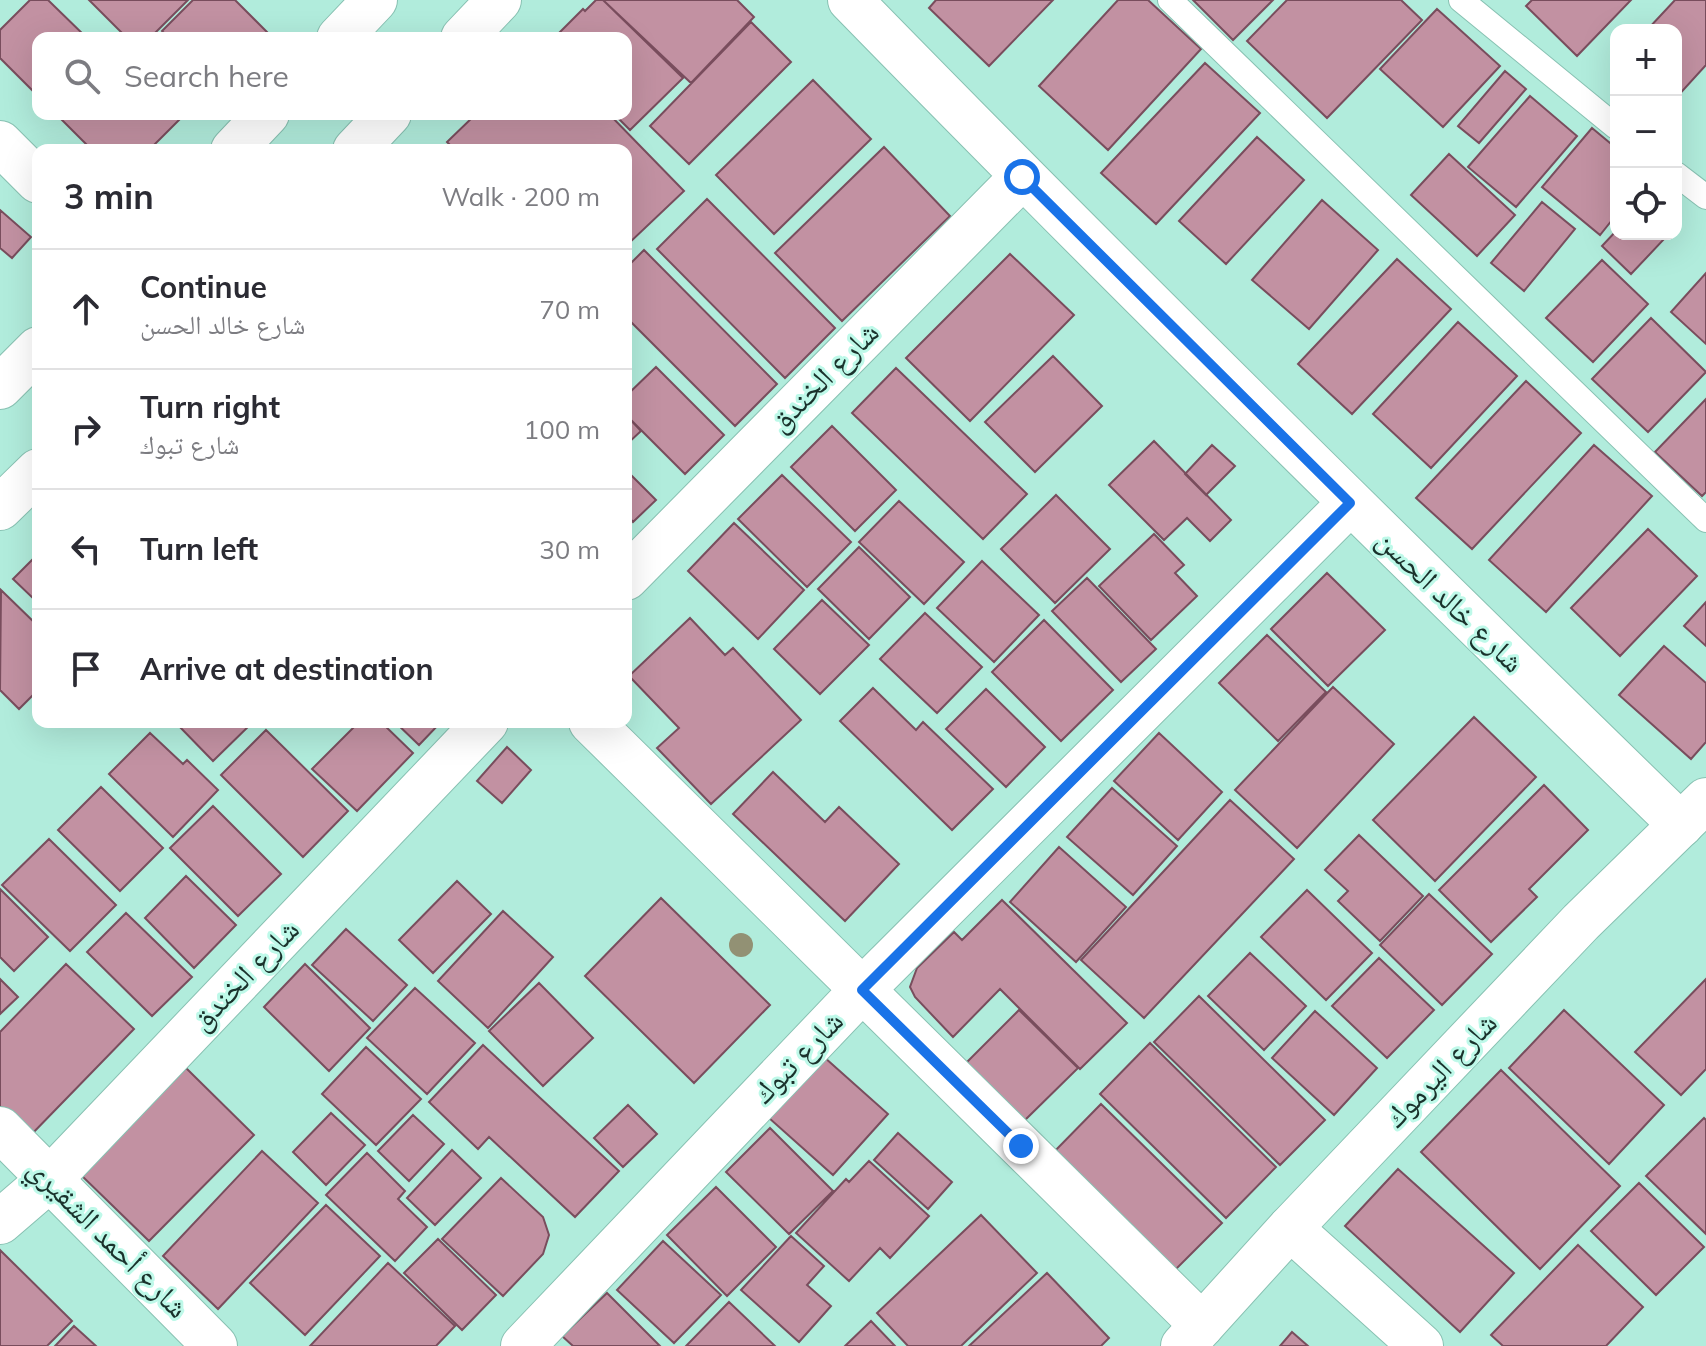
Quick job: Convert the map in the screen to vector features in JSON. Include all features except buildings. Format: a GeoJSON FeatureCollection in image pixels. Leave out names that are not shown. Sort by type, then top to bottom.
{"type":"FeatureCollection","features":[{"type":"Feature","properties":{"kind":"street"},"geometry":{"type":"LineString","coordinates":[[345,32],[375,0]]}},
{"type":"Feature","properties":{"kind":"street"},"geometry":{"type":"LineString","coordinates":[[469,32],[499,0]]}},
{"type":"Feature","properties":{"kind":"street","name":"شارع خالد الحسن"},"geometry":{"type":"LineString","coordinates":[[850,0],[1022,177],[1350,503],[1693,813]]}},
{"type":"Feature","properties":{"kind":"street"},"geometry":{"type":"LineString","coordinates":[[239,144],[261,120]]}},
{"type":"Feature","properties":{"kind":"street"},"geometry":{"type":"LineString","coordinates":[[361,144],[383,120]]}},
{"type":"Feature","properties":{"kind":"street"},"geometry":{"type":"LineString","coordinates":[[0,143],[32,175]]}},
{"type":"Feature","properties":{"kind":"street","name":"شارع الخندق"},"geometry":{"type":"LineString","coordinates":[[632,572],[1022,177]]}},
{"type":"Feature","properties":{"kind":"street"},"geometry":{"type":"LineString","coordinates":[[0,387],[32,355]]}},
{"type":"Feature","properties":{"kind":"street"},"geometry":{"type":"LineString","coordinates":[[0,508],[32,477]]}},
{"type":"Feature","properties":{"kind":"street","name":"شارع تبوك"},"geometry":{"type":"LineString","coordinates":[[523,1346],[862,990],[1350,503]]}},
{"type":"Feature","properties":{"kind":"street","name":"شارع الخندق"},"geometry":{"type":"LineString","coordinates":[[0,1222],[50,1179],[480,728]]}},
{"type":"Feature","properties":{"kind":"street"},"geometry":{"type":"LineString","coordinates":[[597,728],[862,990],[1192,1336]]}},
{"type":"Feature","properties":{"kind":"street","name":"شارع اليرموك"},"geometry":{"type":"LineString","coordinates":[[1192,1336],[1290,1228],[1581,922],[1693,813]]}},
{"type":"Feature","properties":{"kind":"street","name":"شارع أحمد الشقيري"},"geometry":{"type":"LineString","coordinates":[[0,1129],[215,1346]]}},
{"type":"Feature","properties":{"kind":"street"},"geometry":{"type":"LineString","coordinates":[[1290,1228],[1421,1346]]}},
{"type":"Feature","properties":{"kind":"lane"},"geometry":{"type":"LineString","coordinates":[[1170,0],[1706,520]]}},
{"type":"Feature","properties":{"kind":"lane"},"geometry":{"type":"LineString","coordinates":[[1461,0],[1610,122]]}},
{"type":"Feature","properties":{"kind":"lane"},"geometry":{"type":"LineString","coordinates":[[1682,179],[1706,197]]}},
{"type":"Feature","properties":{"kind":"route"},"geometry":{"type":"LineString","coordinates":[[1021,1146],[862,990],[1350,503],[1022,177]]}}]}
